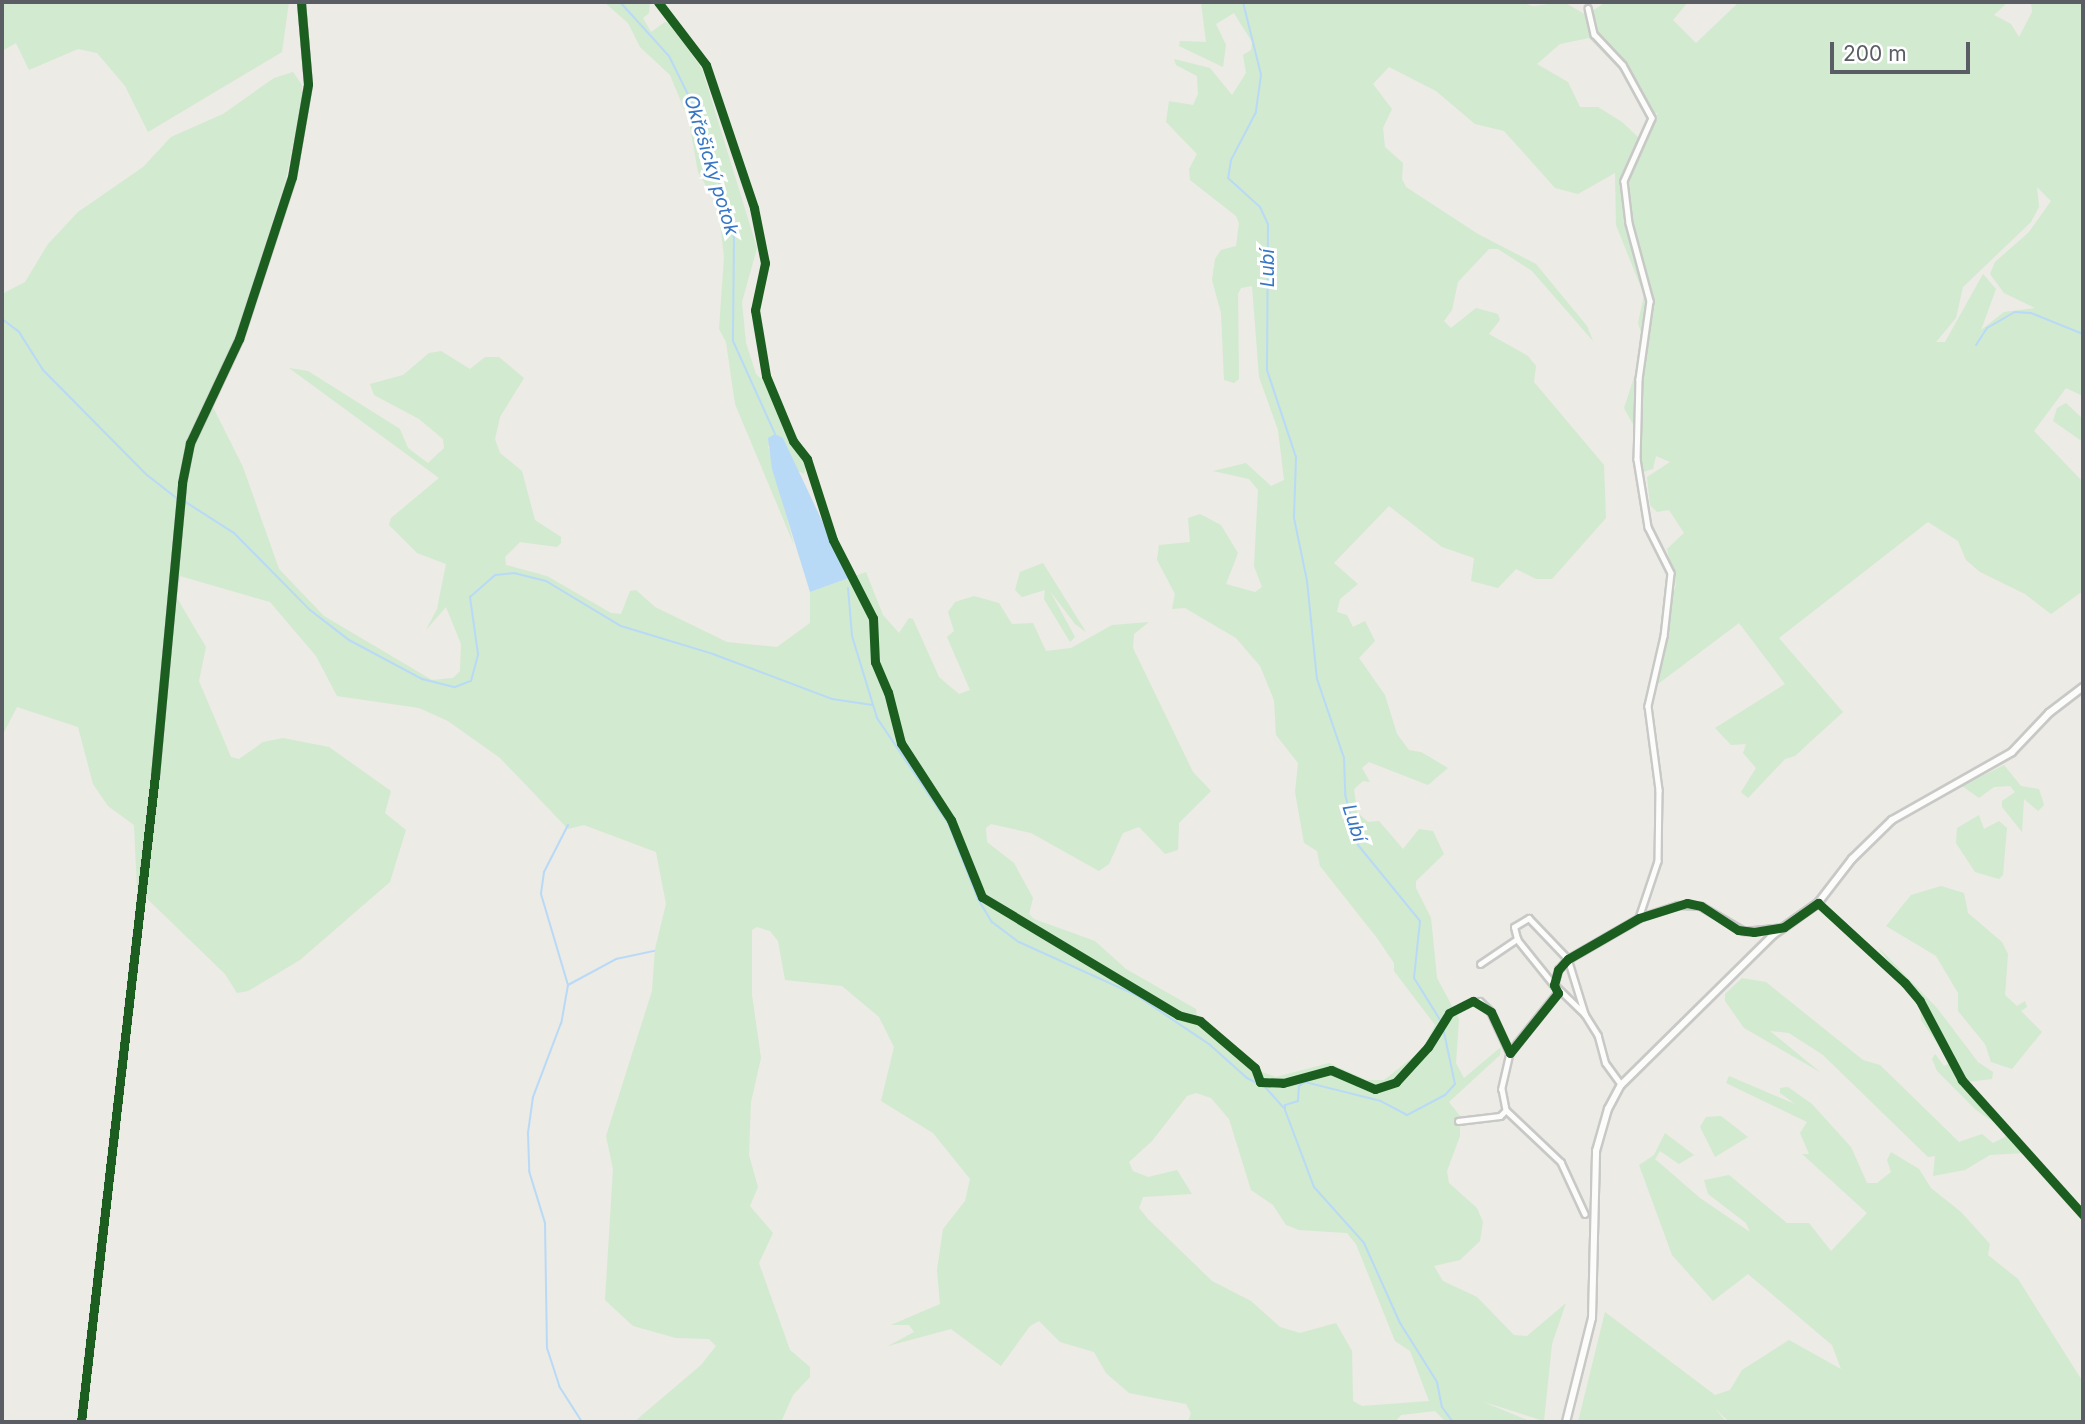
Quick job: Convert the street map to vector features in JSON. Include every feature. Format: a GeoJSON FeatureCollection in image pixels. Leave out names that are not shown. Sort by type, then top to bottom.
{"type":"FeatureCollection","features":[{"type":"Feature","properties":{"kind":"main road"},"geometry":{"type":"LineString","coordinates":[[1566,1422],[1592,1318],[1596,1151],[1608,1109],[1621,1085],[1784,927],[1818,903],[1852,859],[1892,820],[2012,752],[2049,713],[2083,687]]}},
{"type":"Feature","properties":{"kind":"street"},"geometry":{"type":"LineString","coordinates":[[81,1422],[155,776],[182,483],[190,443],[239,339],[292,177],[308,84],[301,2]]}},
{"type":"Feature","properties":{"kind":"street"},"geometry":{"type":"LineString","coordinates":[[1588,8],[1594,34],[1623,65],[1652,118],[1624,181],[1629,223],[1650,301],[1639,379],[1637,459],[1648,527],[1671,573],[1648,706],[1658,790],[1658,861],[1639,918]]}},
{"type":"Feature","properties":{"kind":"street"},"geometry":{"type":"LineString","coordinates":[[1554,985],[1558,970],[1569,959],[1639,918],[1687,904],[1701,906],[1744,931],[1784,927]]}},
{"type":"Feature","properties":{"kind":"street"},"geometry":{"type":"LineString","coordinates":[[1585,1016],[1569,959],[1529,918],[1514,927],[1517,939],[1558,993],[1585,1016],[1598,1036],[1605,1063],[1621,1085]]}},
{"type":"Feature","properties":{"kind":"street"},"geometry":{"type":"LineString","coordinates":[[1480,964],[1517,939]]}},
{"type":"Feature","properties":{"kind":"street"},"geometry":{"type":"LineString","coordinates":[[1558,993],[1510,1053],[1502,1089],[1506,1111],[1561,1162],[1585,1214]]}},
{"type":"Feature","properties":{"kind":"street"},"geometry":{"type":"LineString","coordinates":[[1480,1001],[1491,1012],[1510,1053]]}},
{"type":"Feature","properties":{"kind":"street"},"geometry":{"type":"LineString","coordinates":[[1458,1121],[1500,1116],[1506,1111]]}},
{"type":"Feature","properties":{"kind":"green space"},"geometry":{"type":"Polygon","coordinates":[[[2,2],[289,2],[282,52],[148,132],[125,86],[97,53],[78,49],[29,70],[16,43],[2,51],[2,2]]]}},
{"type":"Feature","properties":{"kind":"green space"},"geometry":{"type":"Polygon","coordinates":[[[604,2],[650,2],[649,13],[643,18],[651,32],[665,22],[671,24],[702,69],[757,248],[742,302],[746,343],[756,374],[774,391],[808,459],[804,474],[798,471],[783,438],[768,446],[794,545],[735,404],[726,342],[719,329],[724,257],[718,206],[698,172],[689,121],[670,75],[640,47],[628,23],[604,2]]]}},
{"type":"Feature","properties":{"kind":"green space"},"geometry":{"type":"Polygon","coordinates":[[[1201,2],[1520,2],[1533,6],[1564,2],[1586,15],[1606,2],[1688,2],[1673,20],[1696,43],[1739,2],[2008,2],[1994,15],[2011,24],[2019,37],[2032,12],[2031,2],[2083,2],[2083,396],[2066,388],[2034,431],[2083,482],[2083,591],[2051,614],[2025,594],[1980,572],[1966,560],[1958,541],[1928,522],[1779,638],[1843,712],[1795,756],[1785,759],[1748,798],[1741,792],[1756,768],[1743,753],[1746,744],[1731,745],[1715,728],[1785,684],[1739,623],[1654,687],[1663,662],[1670,600],[1676,585],[1667,549],[1684,533],[1669,510],[1657,512],[1650,505],[1647,477],[1670,462],[1656,456],[1653,469],[1643,472],[1635,450],[1635,428],[1624,408],[1639,362],[1642,336],[1638,323],[1644,295],[1616,225],[1615,173],[1578,194],[1555,188],[1504,131],[1475,124],[1436,91],[1389,67],[1373,84],[1392,109],[1383,128],[1385,147],[1403,163],[1402,179],[1406,187],[1478,234],[1536,264],[1587,326],[1593,341],[1532,271],[1498,249],[1489,249],[1458,282],[1452,310],[1444,321],[1451,328],[1476,308],[1498,314],[1500,320],[1489,334],[1528,356],[1536,366],[1534,382],[1604,465],[1606,518],[1552,579],[1536,579],[1516,569],[1498,588],[1471,581],[1474,558],[1442,547],[1389,506],[1334,563],[1358,584],[1340,599],[1337,612],[1347,615],[1353,627],[1365,621],[1375,641],[1359,658],[1385,695],[1397,734],[1409,750],[1421,752],[1448,768],[1428,785],[1369,762],[1362,768],[1370,782],[1363,781],[1354,789],[1357,812],[1368,822],[1379,821],[1403,849],[1419,829],[1433,831],[1444,854],[1416,881],[1416,888],[1431,918],[1437,978],[1459,1019],[1456,1063],[1464,1078],[1501,1047],[1500,1055],[1449,1102],[1460,1116],[1460,1136],[1447,1171],[1449,1183],[1477,1208],[1483,1222],[1480,1241],[1460,1260],[1434,1266],[1443,1281],[1477,1297],[1514,1335],[1527,1336],[1566,1303],[1552,1344],[1544,1421],[1481,1401],[1532,1422],[1446,1422],[1435,1411],[1401,1415],[1395,1422],[1188,1422],[1191,1413],[1186,1404],[1129,1393],[1106,1373],[1094,1352],[1060,1342],[1039,1321],[1030,1326],[1001,1366],[951,1329],[888,1346],[914,1332],[909,1325],[891,1325],[940,1304],[937,1270],[943,1229],[965,1201],[970,1179],[933,1133],[881,1101],[894,1047],[879,1017],[842,986],[785,980],[778,941],[770,931],[757,927],[752,930],[752,995],[761,1058],[751,1102],[749,1155],[758,1187],[750,1206],[773,1233],[759,1263],[790,1350],[810,1367],[810,1377],[793,1395],[781,1422],[634,1422],[701,1365],[716,1346],[709,1339],[676,1338],[633,1326],[605,1300],[613,1169],[606,1136],[652,991],[655,949],[666,904],[656,852],[584,825],[568,829],[500,758],[448,721],[419,708],[337,696],[316,656],[270,602],[180,576],[177,598],[206,647],[199,681],[231,757],[239,759],[263,742],[283,738],[329,747],[391,791],[385,813],[406,830],[390,882],[300,960],[248,991],[237,993],[225,974],[137,889],[134,825],[108,806],[93,784],[78,727],[17,707],[2,736],[2,294],[25,282],[48,244],[78,212],[143,167],[171,137],[223,114],[274,78],[293,72],[302,85],[302,101],[286,179],[237,333],[208,397],[243,467],[279,569],[324,616],[432,680],[453,678],[460,671],[461,644],[446,607],[426,630],[437,609],[446,564],[417,553],[389,525],[391,518],[439,478],[289,368],[308,371],[400,429],[408,448],[428,463],[444,448],[443,439],[419,419],[374,395],[370,384],[403,375],[429,353],[441,351],[470,369],[485,357],[499,357],[524,378],[500,417],[495,439],[500,453],[522,471],[535,520],[561,537],[561,543],[557,547],[520,542],[505,557],[506,565],[547,576],[611,613],[621,614],[630,591],[636,590],[655,607],[727,642],[777,647],[810,623],[810,592],[866,572],[883,615],[899,633],[909,618],[913,619],[939,677],[959,694],[970,690],[947,637],[954,631],[948,612],[955,602],[974,596],[999,603],[1012,624],[1033,623],[1046,651],[1071,648],[1112,625],[1149,622],[1134,634],[1133,648],[1193,772],[1211,791],[1179,823],[1178,850],[1165,854],[1139,827],[1123,833],[1109,864],[1099,871],[1031,833],[991,824],[986,828],[987,842],[1014,863],[1033,898],[1029,914],[1034,919],[1095,941],[1126,969],[1196,1009],[1197,1020],[1253,1069],[1276,1077],[1329,1063],[1367,1080],[1384,1080],[1422,1050],[1435,1025],[1394,971],[1394,963],[1377,938],[1320,866],[1317,851],[1304,843],[1295,792],[1298,763],[1276,735],[1274,700],[1260,666],[1236,638],[1185,608],[1172,609],[1175,594],[1157,560],[1159,545],[1190,542],[1188,518],[1200,514],[1221,525],[1238,553],[1226,584],[1255,592],[1262,587],[1254,566],[1258,490],[1249,479],[1213,471],[1246,463],[1271,486],[1284,480],[1278,430],[1259,377],[1252,286],[1241,288],[1238,294],[1239,379],[1234,383],[1224,380],[1221,313],[1212,280],[1215,259],[1221,250],[1236,246],[1239,223],[1236,216],[1190,180],[1189,169],[1197,154],[1166,122],[1169,101],[1193,105],[1198,94],[1197,76],[1176,65],[1174,59],[1210,68],[1232,95],[1246,73],[1243,55],[1251,50],[1252,42],[1234,13],[1216,24],[1226,45],[1223,67],[1179,46],[1180,41],[1206,42],[1201,2]],[[1589,38],[1560,44],[1537,64],[1568,82],[1580,107],[1598,107],[1622,122],[1638,137],[1641,148],[1658,112],[1649,118],[1626,76],[1589,38]],[[2037,187],[2039,207],[2031,222],[1963,287],[1956,318],[1936,342],[1945,342],[1983,274],[1996,289],[1981,330],[2004,312],[2035,308],[2004,293],[1990,274],[1995,262],[2029,232],[2051,201],[2037,187]],[[1196,1093],[1187,1096],[1152,1141],[1129,1162],[1133,1171],[1148,1177],[1177,1170],[1192,1194],[1143,1197],[1139,1208],[1212,1281],[1251,1301],[1280,1327],[1300,1333],[1336,1323],[1352,1351],[1353,1401],[1362,1406],[1429,1401],[1410,1351],[1395,1341],[1356,1244],[1347,1233],[1299,1230],[1286,1225],[1273,1205],[1251,1190],[1229,1119],[1211,1098],[1196,1093]]]}},
{"type":"Feature","properties":{"kind":"green space"},"geometry":{"type":"Polygon","coordinates":[[[2066,403],[2083,419],[2083,442],[2053,421],[2057,408],[2066,403]]]}},
{"type":"Feature","properties":{"kind":"green space"},"geometry":{"type":"Polygon","coordinates":[[[1043,563],[1086,632],[1075,624],[1050,591],[1075,637],[1070,642],[1044,599],[1045,590],[1022,597],[1015,590],[1020,572],[1043,563]]]}},
{"type":"Feature","properties":{"kind":"green space"},"geometry":{"type":"Polygon","coordinates":[[[2004,765],[2021,786],[2039,789],[2044,805],[2038,811],[2024,799],[2022,832],[2002,807],[2002,801],[2015,792],[2010,786],[1994,787],[1979,798],[1962,786],[2004,765]]]}},
{"type":"Feature","properties":{"kind":"green space"},"geometry":{"type":"Polygon","coordinates":[[[1979,815],[1984,829],[1999,821],[2007,828],[2003,875],[1999,879],[1975,872],[1956,843],[1957,828],[1979,815]]]}},
{"type":"Feature","properties":{"kind":"green space"},"geometry":{"type":"Polygon","coordinates":[[[1941,886],[1964,893],[1968,913],[2002,942],[2008,954],[2005,995],[2017,1006],[2025,1001],[2027,1007],[2021,1011],[2042,1032],[2012,1069],[1991,1062],[1985,1044],[1958,1011],[1958,993],[1936,956],[1886,926],[1911,895],[1941,886]]]}},
{"type":"Feature","properties":{"kind":"green space"},"geometry":{"type":"Polygon","coordinates":[[[1877,946],[1937,1008],[1978,1062],[1993,1072],[1992,1079],[1967,1082],[2018,1136],[2026,1148],[2023,1153],[1990,1155],[1965,1170],[1933,1176],[1935,1156],[1928,1157],[1823,1055],[1789,1033],[1770,1031],[1820,1072],[1744,1028],[1725,1001],[1725,994],[1742,978],[1766,982],[1863,1060],[1880,1065],[1959,1142],[1982,1134],[1993,1143],[2005,1137],[2006,1131],[1976,1110],[1937,1071],[1932,1059],[1935,1054],[1944,1066],[1951,1063],[1921,1020],[1920,1003],[1877,946]]]}},
{"type":"Feature","properties":{"kind":"green space"},"geometry":{"type":"Polygon","coordinates":[[[1729,1076],[1795,1104],[1816,1119],[1780,1093],[1780,1088],[1788,1087],[1812,1104],[1851,1147],[1867,1183],[1877,1183],[1891,1172],[1887,1160],[1891,1152],[1919,1169],[1931,1188],[1961,1212],[1990,1244],[1988,1255],[2018,1279],[2083,1382],[2083,1422],[1729,1422],[1715,1408],[1726,1422],[1578,1422],[1605,1312],[1715,1395],[1730,1390],[1742,1370],[1789,1340],[1841,1369],[1832,1345],[1748,1274],[1713,1301],[1672,1255],[1639,1165],[1654,1155],[1665,1133],[1694,1155],[1679,1164],[1660,1151],[1655,1159],[1700,1198],[1750,1232],[1746,1223],[1708,1194],[1704,1180],[1729,1175],[1787,1223],[1809,1223],[1831,1251],[1867,1213],[1802,1154],[1809,1154],[1800,1133],[1807,1122],[1726,1083],[1729,1076]]]}},
{"type":"Feature","properties":{"kind":"green space"},"geometry":{"type":"Polygon","coordinates":[[[1721,1116],[1748,1137],[1715,1157],[1700,1127],[1706,1117],[1721,1116]]]}},
{"type":"Feature","properties":{"kind":"water"},"geometry":{"type":"Polygon","coordinates":[[[775,434],[783,438],[849,578],[810,592],[772,469],[768,438],[775,434]]]}},
{"type":"Feature","properties":{"kind":"waterway","name":"Okřešický potok"},"geometry":{"type":"LineString","coordinates":[[620,2],[669,56],[705,129],[734,238],[733,341],[775,434]]}},
{"type":"Feature","properties":{"kind":"waterway","name":"Lubí"},"geometry":{"type":"LineString","coordinates":[[1243,2],[1261,75],[1256,112],[1231,160],[1228,178],[1260,207],[1268,224],[1267,370],[1296,457],[1294,518],[1307,581],[1317,679],[1344,758],[1345,794],[1358,845],[1420,921],[1414,978],[1442,1023],[1455,1084],[1445,1095],[1407,1115],[1381,1101],[1305,1082],[1299,1086],[1298,1101],[1285,1105],[1285,1110],[1314,1187],[1364,1243],[1400,1323],[1437,1382],[1442,1407],[1453,1422]]}},
{"type":"Feature","properties":{"kind":"waterway"},"geometry":{"type":"LineString","coordinates":[[1976,345],[1987,328],[2015,312],[2031,313],[2083,334]]}},
{"type":"Feature","properties":{"kind":"waterway"},"geometry":{"type":"LineString","coordinates":[[2,319],[19,332],[43,370],[147,475],[178,499]]}},
{"type":"Feature","properties":{"kind":"waterway"},"geometry":{"type":"LineString","coordinates":[[184,501],[234,533],[310,610],[349,640],[422,679],[455,687],[471,681],[478,654],[470,597],[495,575],[514,573],[546,581],[621,626],[713,654],[832,699],[873,705]]}},
{"type":"Feature","properties":{"kind":"waterway","name":"Okřešický potok"},"geometry":{"type":"LineString","coordinates":[[848,588],[852,636],[877,718],[948,823],[978,899],[992,922],[1019,942],[1136,995],[1209,1044],[1247,1078],[1265,1087],[1284,1108]]}},
{"type":"Feature","properties":{"kind":"waterway"},"geometry":{"type":"LineString","coordinates":[[568,825],[544,872],[541,894],[568,985],[561,1023],[533,1097],[528,1134],[529,1171],[545,1223],[547,1348],[559,1386],[582,1422]]}},
{"type":"Feature","properties":{"kind":"waterway"},"geometry":{"type":"LineString","coordinates":[[568,985],[616,959],[654,951]]}},
{"type":"Feature","properties":{"kind":"cycle path"},"geometry":{"type":"LineString","coordinates":[[81,1422],[155,776],[182,483],[190,443],[239,339],[292,177],[308,84],[301,2]]}},
{"type":"Feature","properties":{"kind":"cycle path"},"geometry":{"type":"LineString","coordinates":[[658,2],[706,65],[754,208],[765,263],[755,310],[766,376],[793,441],[807,459],[833,540],[873,618],[875,662],[888,692],[901,743],[951,820],[982,897],[1178,1015],[1200,1021],[1255,1068],[1260,1082],[1283,1083],[1331,1070],[1375,1089],[1396,1082],[1428,1047],[1449,1013],[1473,1001],[1491,1012],[1510,1053],[1558,993],[1554,985],[1558,970],[1568,959],[1639,918],[1687,903],[1701,906],[1738,930],[1754,932],[1784,927],[1818,903],[1905,983],[1920,1001],[1962,1080],[2083,1215]]}}]}
